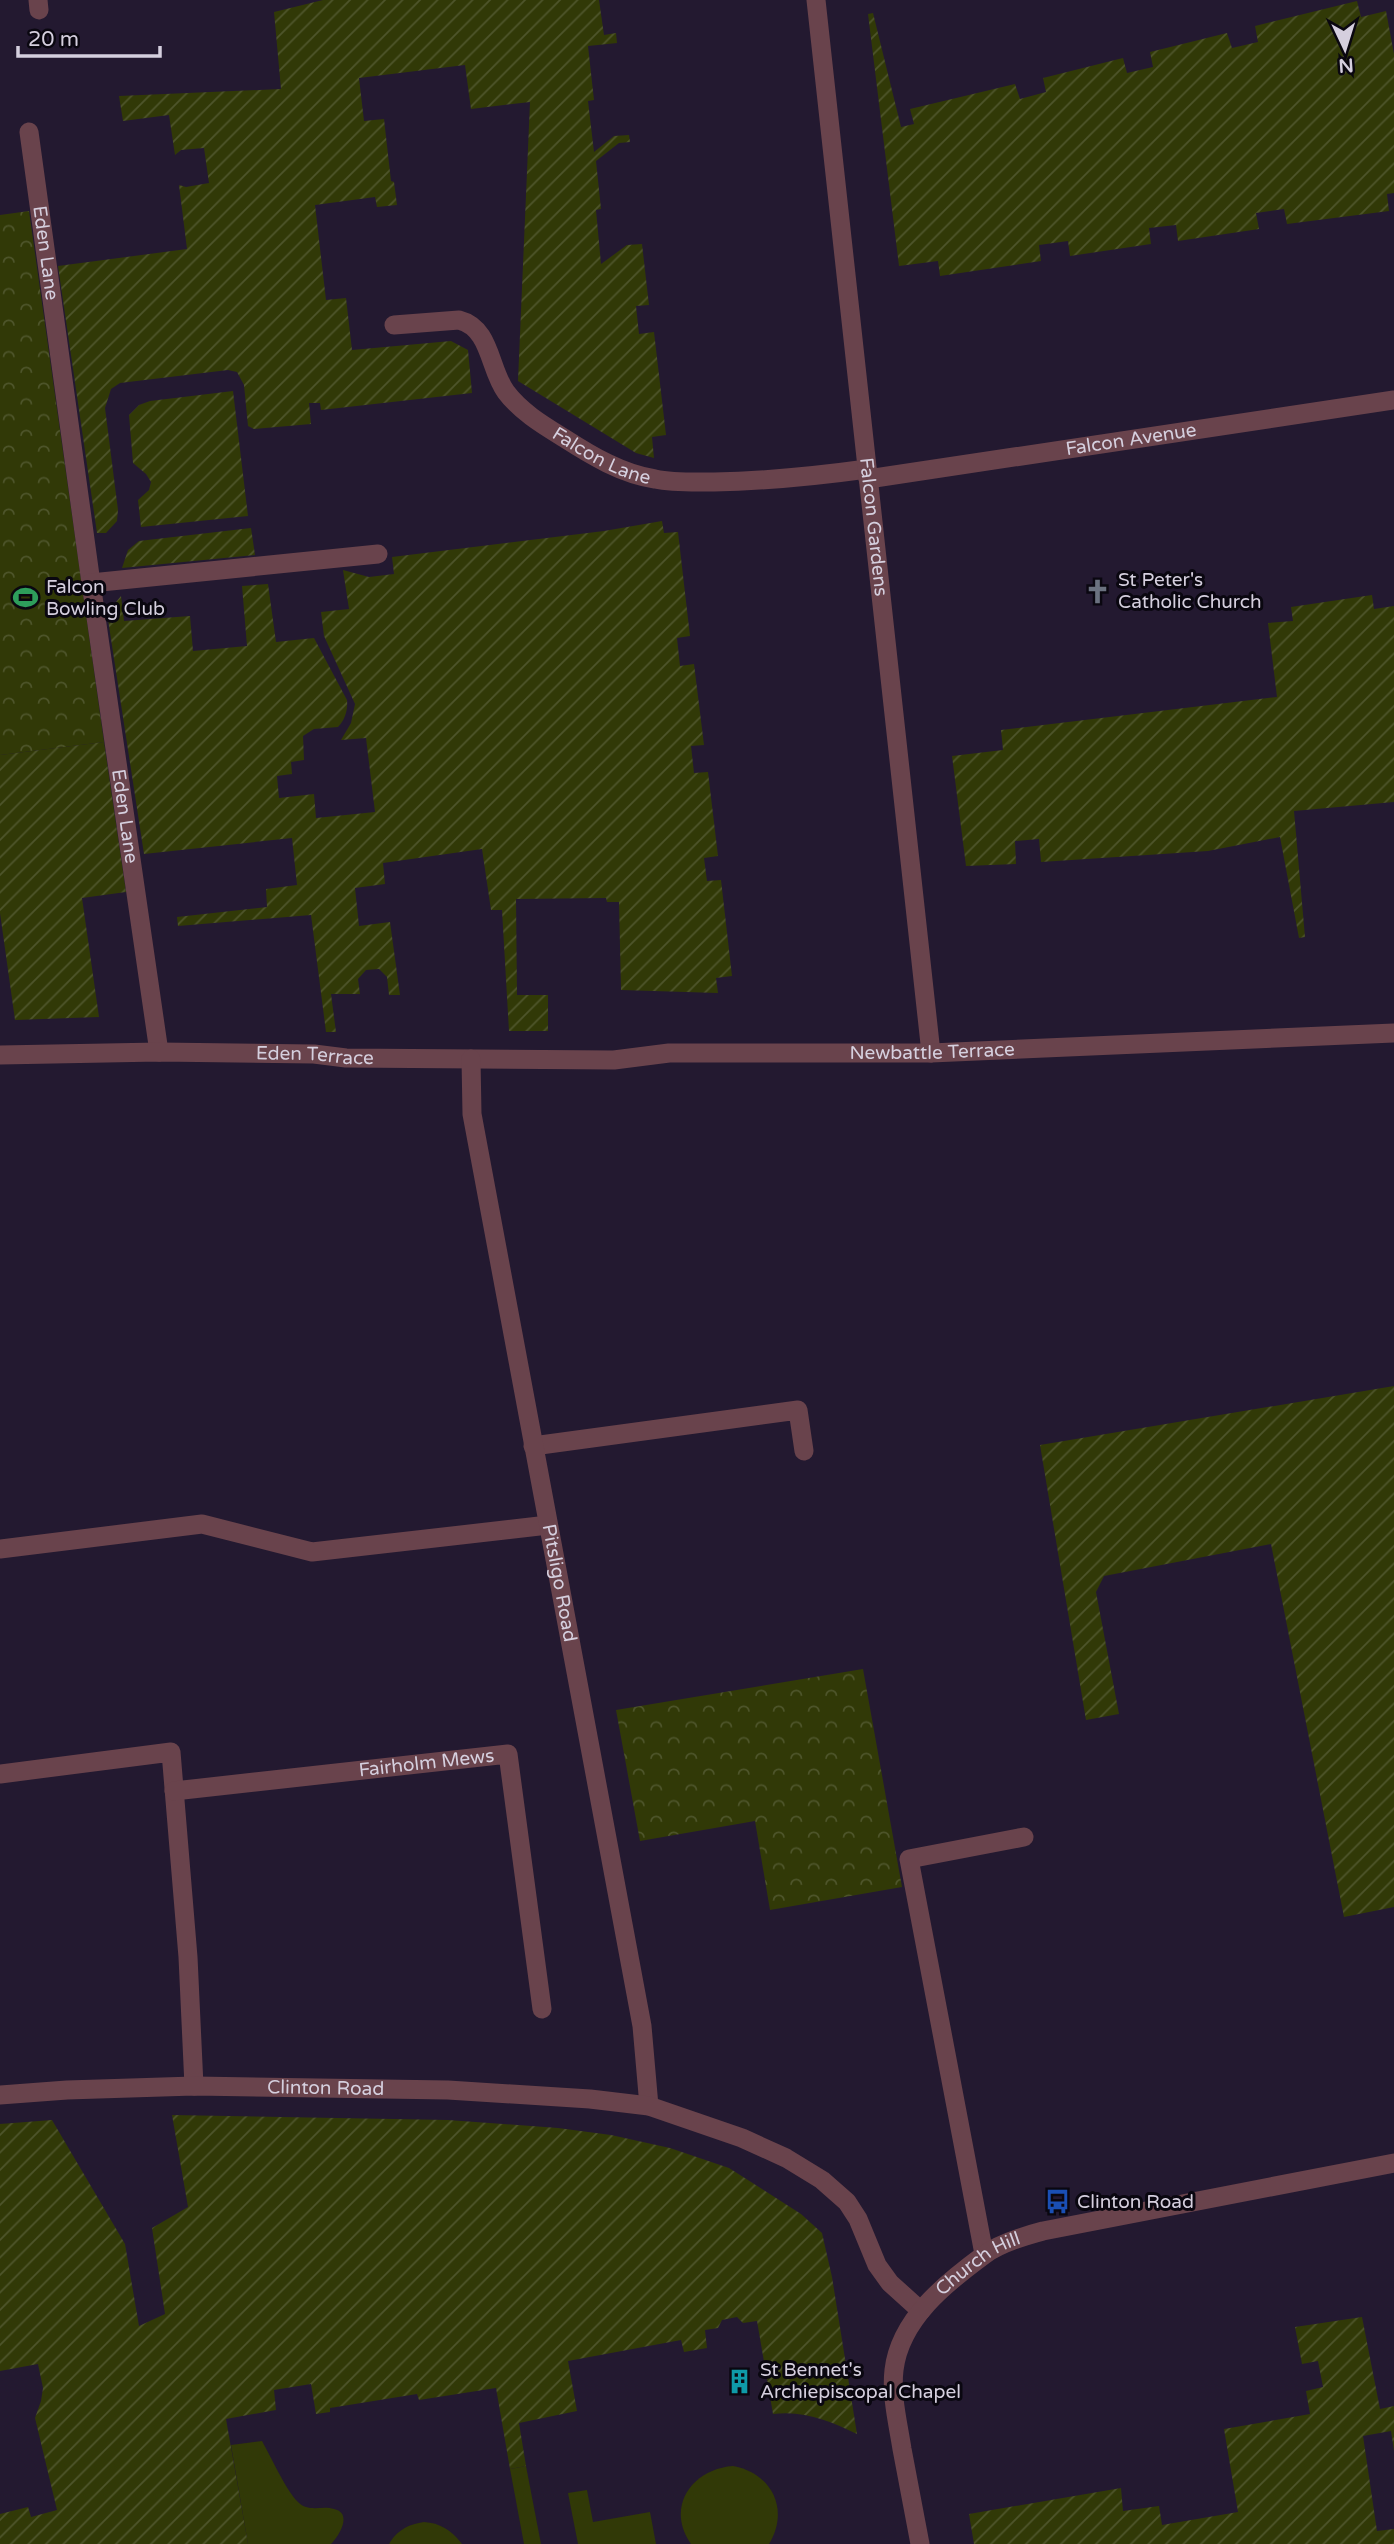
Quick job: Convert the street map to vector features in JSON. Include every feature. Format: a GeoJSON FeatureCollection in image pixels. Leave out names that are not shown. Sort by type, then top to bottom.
{"type":"FeatureCollection","features":[{"type":"Feature","properties":{"kind":"street","name":"Falcon Gardens"},"geometry":{"type":"LineString","coordinates":[[816,0],[931,1053]]}},
{"type":"Feature","properties":{"kind":"street","name":"Eden Lane"},"geometry":{"type":"LineString","coordinates":[[29,132],[159,1052]]}},
{"type":"Feature","properties":{"kind":"street","name":"Falcon Lane"},"geometry":{"type":"LineString","coordinates":[[394,325],[458,320],[469,323],[480,332],[500,384],[523,411],[616,468],[654,479],[684,482],[868,474]]}},
{"type":"Feature","properties":{"kind":"street","name":"Falcon Avenue"},"geometry":{"type":"LineString","coordinates":[[868,474],[1394,400]]}},
{"type":"Feature","properties":{"kind":"street"},"geometry":{"type":"LineString","coordinates":[[91,583],[378,554]]}},
{"type":"Feature","properties":{"kind":"street","name":"Newbattle Terrace"},"geometry":{"type":"LineString","coordinates":[[471,1059],[614,1060],[669,1053],[931,1053],[1394,1033]]}},
{"type":"Feature","properties":{"kind":"street"},"geometry":{"type":"LineString","coordinates":[[0,1055],[159,1052]]}},
{"type":"Feature","properties":{"kind":"street","name":"Eden Terrace"},"geometry":{"type":"LineString","coordinates":[[159,1052],[471,1059]]}},
{"type":"Feature","properties":{"kind":"street","name":"Pitsligo Road"},"geometry":{"type":"LineString","coordinates":[[471,1059],[472,1114],[642,2026],[649,2106]]}},
{"type":"Feature","properties":{"kind":"street"},"geometry":{"type":"LineString","coordinates":[[533,1446],[798,1410],[804,1451]]}},
{"type":"Feature","properties":{"kind":"street"},"geometry":{"type":"LineString","coordinates":[[0,1549],[202,1524],[312,1552],[548,1525]]}},
{"type":"Feature","properties":{"kind":"street"},"geometry":{"type":"LineString","coordinates":[[0,1774],[171,1752],[188,1957],[194,2087]]}},
{"type":"Feature","properties":{"kind":"street","name":"Fairholm Mews"},"geometry":{"type":"LineString","coordinates":[[174,1791],[508,1754],[542,2009]]}},
{"type":"Feature","properties":{"kind":"street"},"geometry":{"type":"LineString","coordinates":[[984,2254],[909,1859],[1024,1837]]}},
{"type":"Feature","properties":{"kind":"street","name":"Clinton Road"},"geometry":{"type":"LineString","coordinates":[[0,2095],[67,2090],[194,2087],[448,2090],[590,2099],[649,2106]]}},
{"type":"Feature","properties":{"kind":"street","name":"Church Hill"},"geometry":{"type":"LineString","coordinates":[[649,2106],[742,2138],[786,2158],[822,2180],[847,2202],[858,2219],[877,2265],[890,2283],[921,2311],[943,2286],[984,2254],[1043,2231],[1394,2163]]}},
{"type":"Feature","properties":{"kind":"street"},"geometry":{"type":"LineString","coordinates":[[920,2544],[898,2424],[894,2367],[903,2338],[921,2311]]}},
{"type":"Feature","properties":{"kind":"green space"},"geometry":{"type":"Polygon","coordinates":[[[323,0],[599,0],[604,35],[616,33],[617,43],[588,46],[594,100],[588,101],[594,152],[614,136],[629,135],[630,142],[619,143],[596,161],[601,209],[596,210],[601,264],[627,245],[642,244],[649,305],[636,306],[639,334],[654,332],[666,435],[652,437],[654,458],[636,453],[518,381],[530,102],[471,109],[465,65],[359,78],[364,121],[384,119],[391,181],[394,182],[397,205],[377,207],[375,197],[315,205],[326,300],[346,298],[352,350],[451,341],[468,350],[472,393],[321,410],[320,403],[309,403],[311,424],[254,429],[248,426],[244,385],[237,372],[228,370],[120,383],[111,389],[105,408],[118,510],[117,521],[106,533],[97,533],[58,266],[187,249],[179,185],[186,187],[209,183],[204,148],[181,150],[175,155],[169,115],[123,121],[119,96],[281,89],[274,12],[323,0]]]}},
{"type":"Feature","properties":{"kind":"green space"},"geometry":{"type":"Polygon","coordinates":[[[1357,1],[1361,17],[1386,11],[1394,54],[1394,193],[1387,194],[1389,211],[1287,224],[1284,209],[1256,213],[1259,229],[1178,241],[1176,225],[1149,228],[1151,244],[1070,256],[1068,241],[1039,245],[1041,261],[940,276],[938,261],[899,266],[868,14],[873,13],[901,127],[914,124],[910,109],[1015,84],[1020,99],[1046,92],[1043,78],[1123,58],[1127,73],[1153,67],[1150,52],[1227,33],[1232,48],[1258,42],[1255,26],[1357,1]]]}},
{"type":"Feature","properties":{"kind":"green space"},"geometry":{"type":"Polygon","coordinates":[[[29,211],[104,742],[0,755],[0,215],[29,211]]]}},
{"type":"Feature","properties":{"kind":"green space"},"geometry":{"type":"Polygon","coordinates":[[[233,391],[248,516],[141,527],[138,500],[149,490],[151,482],[133,463],[129,415],[139,405],[150,401],[233,391]]]}},
{"type":"Feature","properties":{"kind":"green space"},"geometry":{"type":"Polygon","coordinates":[[[662,521],[664,533],[678,532],[690,636],[677,638],[680,666],[694,664],[704,745],[691,746],[694,773],[708,772],[718,856],[704,858],[707,881],[721,880],[732,976],[716,978],[718,993],[621,990],[619,902],[607,902],[606,898],[516,899],[517,995],[548,995],[548,1031],[509,1031],[502,910],[491,910],[482,849],[383,863],[385,884],[355,888],[359,926],[390,922],[400,995],[389,995],[387,977],[379,969],[366,970],[358,979],[360,994],[331,994],[336,1032],[326,1032],[311,915],[178,926],[177,917],[267,907],[266,889],[297,885],[292,838],[144,854],[107,613],[121,596],[124,621],[190,616],[193,651],[247,646],[242,586],[268,584],[276,642],[314,638],[347,700],[346,715],[338,727],[314,729],[303,736],[304,760],[291,762],[292,774],[277,776],[279,798],[314,794],[316,818],[375,812],[366,738],[341,740],[351,723],[355,704],[324,636],[321,612],[349,609],[343,570],[369,577],[394,574],[392,557],[604,531],[662,521]]]}},
{"type":"Feature","properties":{"kind":"green space"},"geometry":{"type":"Polygon","coordinates":[[[251,528],[255,555],[122,568],[128,550],[139,541],[251,528]]]}},
{"type":"Feature","properties":{"kind":"green space"},"geometry":{"type":"Polygon","coordinates":[[[1372,595],[1374,609],[1394,606],[1394,802],[1294,811],[1305,937],[1299,938],[1280,837],[1208,851],[1041,862],[1039,839],[1015,841],[1016,864],[966,866],[952,756],[1003,750],[1001,730],[1277,697],[1268,623],[1293,621],[1291,607],[1372,595]]]}},
{"type":"Feature","properties":{"kind":"green space"},"geometry":{"type":"Polygon","coordinates":[[[104,742],[126,892],[82,898],[99,1017],[15,1020],[0,913],[0,755],[104,742]]]}},
{"type":"Feature","properties":{"kind":"green space"},"geometry":{"type":"Polygon","coordinates":[[[1394,1386],[1394,1907],[1344,1917],[1271,1544],[1104,1576],[1096,1592],[1119,1714],[1086,1720],[1040,1445],[1394,1386]]]}},
{"type":"Feature","properties":{"kind":"green space"},"geometry":{"type":"Polygon","coordinates":[[[863,1669],[902,1887],[770,1910],[755,1821],[640,1841],[616,1710],[863,1669]]]}},
{"type":"Feature","properties":{"kind":"green space"},"geometry":{"type":"Polygon","coordinates":[[[172,2115],[448,2120],[558,2128],[611,2135],[670,2148],[729,2168],[801,2214],[822,2233],[832,2277],[857,2434],[806,2415],[773,2414],[757,2321],[743,2323],[737,2317],[722,2320],[718,2328],[705,2330],[707,2348],[684,2352],[681,2340],[568,2361],[577,2411],[519,2423],[526,2466],[510,2469],[496,2388],[419,2400],[417,2394],[330,2408],[330,2412],[316,2414],[311,2384],[274,2390],[276,2410],[226,2419],[248,2544],[0,2544],[0,2514],[28,2507],[31,2517],[57,2510],[35,2418],[43,2388],[38,2364],[0,2371],[0,2124],[52,2120],[125,2244],[139,2326],[165,2314],[152,2228],[188,2207],[172,2115]]]}},
{"type":"Feature","properties":{"kind":"green space"},"geometry":{"type":"Polygon","coordinates":[[[1362,2317],[1380,2409],[1394,2406],[1394,2451],[1391,2431],[1363,2436],[1377,2531],[1394,2529],[1394,2544],[974,2544],[969,2514],[1121,2488],[1123,2511],[1159,2506],[1162,2525],[1238,2512],[1224,2429],[1310,2414],[1306,2391],[1323,2387],[1318,2361],[1302,2364],[1295,2327],[1362,2317]]]}},
{"type":"Feature","properties":{"kind":"green space"},"geometry":{"type":"Polygon","coordinates":[[[262,2441],[298,2502],[311,2508],[334,2509],[343,2515],[343,2525],[331,2544],[248,2544],[231,2445],[262,2441]]]}},
{"type":"Feature","properties":{"kind":"green space"},"geometry":{"type":"Polygon","coordinates":[[[526,2466],[541,2544],[524,2544],[510,2469],[526,2466]]]}},
{"type":"Feature","properties":{"kind":"green space"},"geometry":{"type":"Polygon","coordinates":[[[733,2466],[758,2476],[774,2495],[778,2518],[769,2544],[691,2544],[681,2517],[687,2492],[705,2474],[733,2466]]]}},
{"type":"Feature","properties":{"kind":"green space"},"geometry":{"type":"Polygon","coordinates":[[[587,2490],[593,2522],[650,2512],[656,2544],[578,2544],[568,2493],[587,2490]]]}},
{"type":"Feature","properties":{"kind":"green space"},"geometry":{"type":"Polygon","coordinates":[[[424,2522],[446,2528],[462,2544],[389,2544],[404,2528],[424,2522]]]}},
{"type":"Feature","properties":{"kind":"place","name":"St Peter's Catholic Church"},"geometry":{"type":"Point","coordinates":[1098,591]}},
{"type":"Feature","properties":{"kind":"place","name":"Falcon Bowling Club"},"geometry":{"type":"Point","coordinates":[26,598]}},
{"type":"Feature","properties":{"kind":"place","name":"Clinton Road"},"geometry":{"type":"Point","coordinates":[1057,2202]}},
{"type":"Feature","properties":{"kind":"place","name":"St Bennet's Archiepiscopal Chapel"},"geometry":{"type":"Point","coordinates":[740,2381]}}]}
